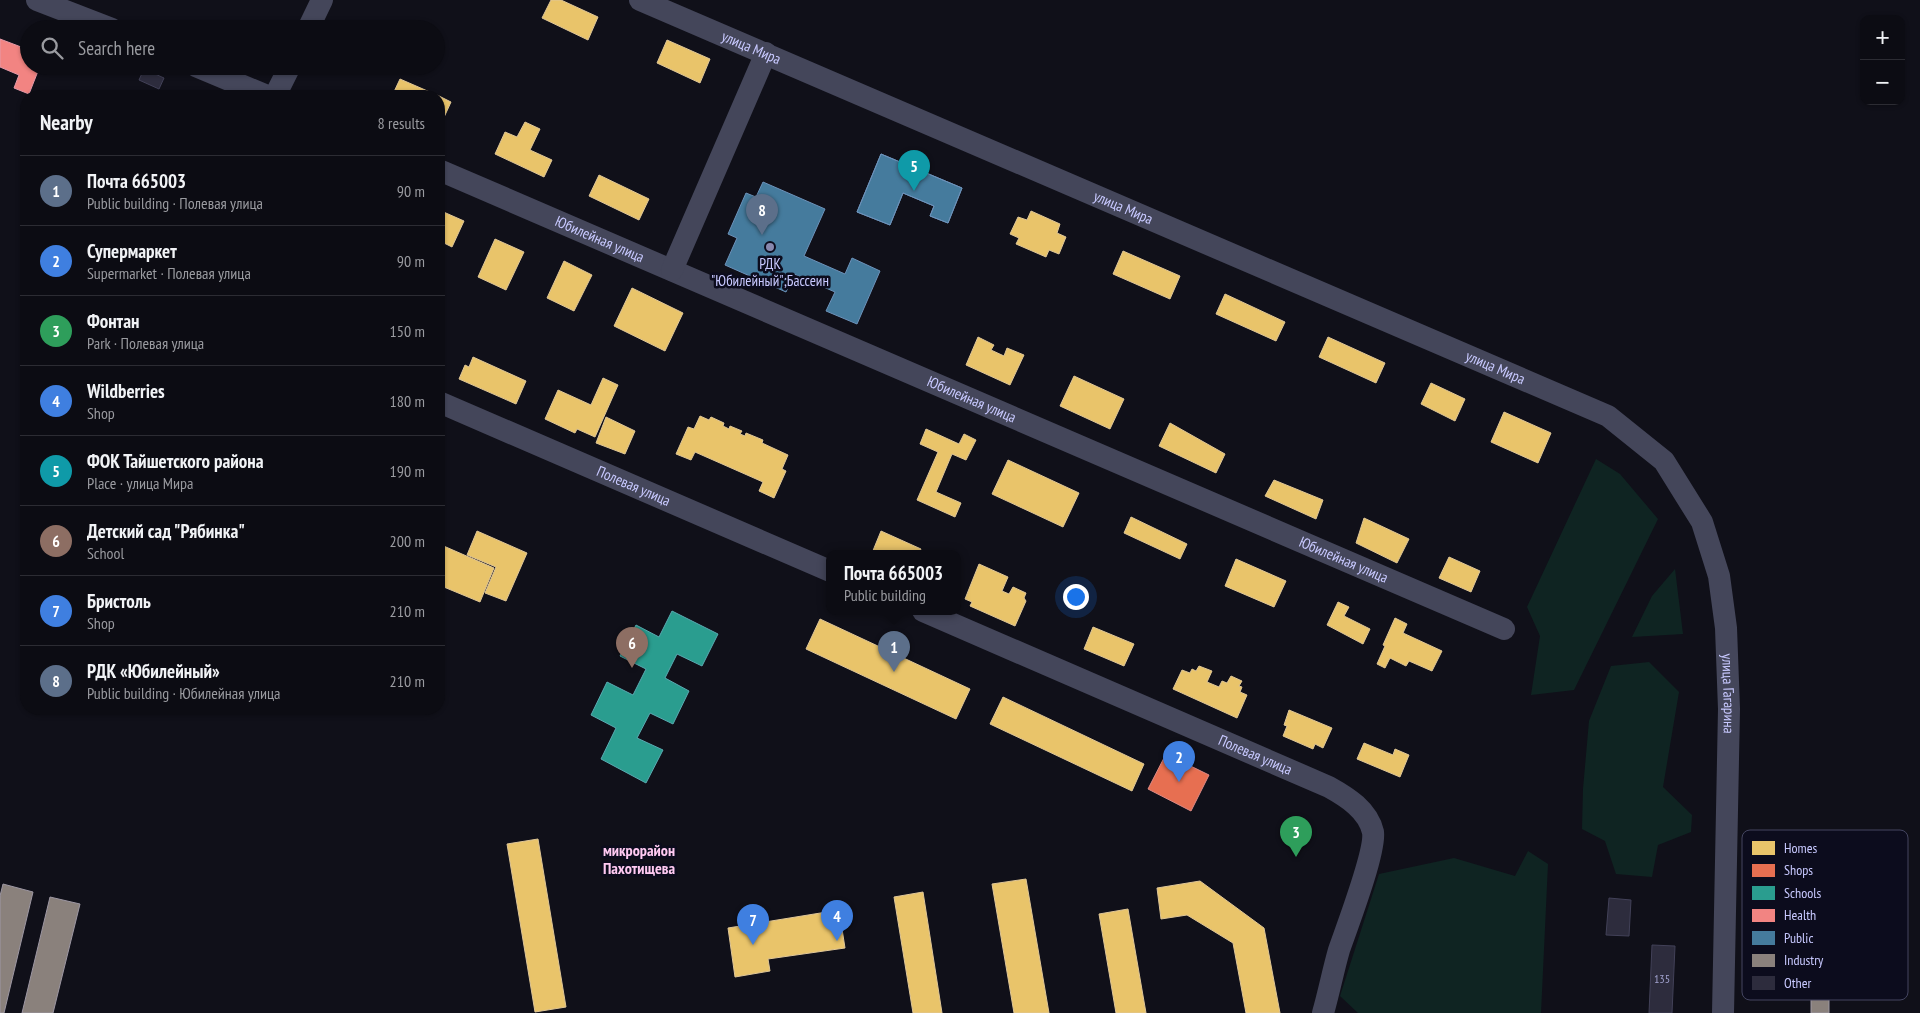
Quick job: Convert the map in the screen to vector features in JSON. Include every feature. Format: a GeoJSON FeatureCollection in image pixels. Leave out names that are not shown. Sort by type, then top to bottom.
{"type":"FeatureCollection","features":[{"type":"Feature","properties":{"kind":"street"},"geometry":{"type":"LineString","coordinates":[[37,0],[89,20]]}},
{"type":"Feature","properties":{"kind":"street"},"geometry":{"type":"LineString","coordinates":[[312,20],[322,0]]}},
{"type":"Feature","properties":{"kind":"street","name":"улица Мира"},"geometry":{"type":"LineString","coordinates":[[640,0],[1608,416]]}},
{"type":"Feature","properties":{"kind":"street"},"geometry":{"type":"LineString","coordinates":[[672,270],[766,54]]}},
{"type":"Feature","properties":{"kind":"street"},"geometry":{"type":"LineString","coordinates":[[217,75],[253,90]]}},
{"type":"Feature","properties":{"kind":"street"},"geometry":{"type":"LineString","coordinates":[[278,90],[286,75]]}},
{"type":"Feature","properties":{"kind":"street","name":"Юбилейная улица"},"geometry":{"type":"LineString","coordinates":[[445,173],[1504,629]]}},
{"type":"Feature","properties":{"kind":"street","name":"Полевая улица"},"geometry":{"type":"LineString","coordinates":[[445,405],[826,569]]}},
{"type":"Feature","properties":{"kind":"street","name":"улица Гагарина"},"geometry":{"type":"LineString","coordinates":[[1608,416],[1664,461],[1702,522],[1720,576],[1726,628],[1729,709],[1723,1013]]}},
{"type":"Feature","properties":{"kind":"street","name":"Полевая улица"},"geometry":{"type":"LineString","coordinates":[[932,615],[1329,787],[1348,797],[1361,810],[1370,822],[1373,834],[1371,853],[1338,953],[1323,1013]]}},
{"type":"Feature","properties":{"kind":"green space"},"geometry":{"type":"Polygon","coordinates":[[[1596,459],[1620,474],[1658,519],[1574,690],[1531,695],[1540,636],[1527,607],[1596,459]]]}},
{"type":"Feature","properties":{"kind":"green space"},"geometry":{"type":"Polygon","coordinates":[[[1675,569],[1683,634],[1632,637],[1652,596],[1675,569]]]}},
{"type":"Feature","properties":{"kind":"green space"},"geometry":{"type":"Polygon","coordinates":[[[1649,662],[1679,692],[1663,787],[1692,815],[1691,832],[1658,845],[1652,877],[1616,874],[1605,841],[1582,829],[1583,789],[1589,721],[1611,666],[1649,662]]]}},
{"type":"Feature","properties":{"kind":"green space"},"geometry":{"type":"Polygon","coordinates":[[[1528,851],[1548,864],[1541,1013],[1358,1013],[1340,996],[1379,874],[1454,858],[1515,876],[1528,851]]]}},
{"type":"Feature","properties":{"kind":"building: Homes"},"geometry":{"type":"Polygon","coordinates":[[[551,0],[561,0],[598,17],[588,40],[542,18],[551,0]]]}},
{"type":"Feature","properties":{"kind":"building: Homes"},"geometry":{"type":"Polygon","coordinates":[[[667,40],[710,59],[700,83],[657,63],[667,40]]]}},
{"type":"Feature","properties":{"kind":"building: Homes"},"geometry":{"type":"Polygon","coordinates":[[[400,79],[425,90],[395,90],[400,79]]]}},
{"type":"Feature","properties":{"kind":"building: Homes"},"geometry":{"type":"Polygon","coordinates":[[[445,99],[451,102],[445,115],[445,99]]]}},
{"type":"Feature","properties":{"kind":"building: Homes"},"geometry":{"type":"Polygon","coordinates":[[[525,122],[540,129],[530,150],[552,160],[544,177],[495,154],[505,132],[517,137],[525,122]]]}},
{"type":"Feature","properties":{"kind":"building: Homes"},"geometry":{"type":"Polygon","coordinates":[[[599,175],[649,199],[639,220],[589,196],[599,175]]]}},
{"type":"Feature","properties":{"kind":"building: Homes"},"geometry":{"type":"Polygon","coordinates":[[[1031,211],[1060,224],[1057,233],[1066,237],[1059,254],[1049,250],[1046,257],[1016,244],[1019,238],[1010,234],[1018,217],[1027,220],[1031,211]]]}},
{"type":"Feature","properties":{"kind":"building: Homes"},"geometry":{"type":"Polygon","coordinates":[[[445,213],[464,221],[452,247],[445,244],[445,213]]]}},
{"type":"Feature","properties":{"kind":"building: Homes"},"geometry":{"type":"Polygon","coordinates":[[[495,239],[524,252],[506,290],[478,277],[495,239]]]}},
{"type":"Feature","properties":{"kind":"building: Homes"},"geometry":{"type":"Polygon","coordinates":[[[1123,251],[1180,276],[1170,299],[1113,274],[1123,251]]]}},
{"type":"Feature","properties":{"kind":"building: Homes"},"geometry":{"type":"Polygon","coordinates":[[[564,261],[592,275],[574,311],[547,298],[564,261]]]}},
{"type":"Feature","properties":{"kind":"building: Homes"},"geometry":{"type":"Polygon","coordinates":[[[632,288],[683,313],[665,351],[614,326],[632,288]]]}},
{"type":"Feature","properties":{"kind":"building: Homes"},"geometry":{"type":"Polygon","coordinates":[[[1225,294],[1285,322],[1276,341],[1216,314],[1225,294]]]}},
{"type":"Feature","properties":{"kind":"building: Homes"},"geometry":{"type":"Polygon","coordinates":[[[978,337],[994,345],[991,350],[1004,356],[1007,348],[1024,355],[1010,385],[966,365],[978,337]]]}},
{"type":"Feature","properties":{"kind":"building: Homes"},"geometry":{"type":"Polygon","coordinates":[[[1328,337],[1385,363],[1376,383],[1319,357],[1328,337]]]}},
{"type":"Feature","properties":{"kind":"building: Homes"},"geometry":{"type":"Polygon","coordinates":[[[473,357],[526,381],[516,404],[459,379],[465,365],[469,367],[473,357]]]}},
{"type":"Feature","properties":{"kind":"building: Homes"},"geometry":{"type":"Polygon","coordinates":[[[1074,376],[1124,399],[1110,429],[1060,406],[1074,376]]]}},
{"type":"Feature","properties":{"kind":"building: Homes"},"geometry":{"type":"Polygon","coordinates":[[[603,378],[618,385],[595,437],[577,429],[575,433],[545,419],[558,390],[591,405],[603,378]]]}},
{"type":"Feature","properties":{"kind":"building: Homes"},"geometry":{"type":"Polygon","coordinates":[[[1431,383],[1465,399],[1455,421],[1421,404],[1431,383]]]}},
{"type":"Feature","properties":{"kind":"building: Homes"},"geometry":{"type":"Polygon","coordinates":[[[1504,412],[1551,433],[1538,463],[1491,442],[1504,412]]]}},
{"type":"Feature","properties":{"kind":"building: Homes"},"geometry":{"type":"Polygon","coordinates":[[[700,416],[709,420],[711,417],[724,423],[723,426],[729,429],[730,426],[742,431],[740,434],[745,436],[746,433],[763,440],[762,443],[788,455],[782,469],[786,471],[774,498],[759,491],[763,482],[695,452],[691,460],[676,454],[688,427],[694,429],[700,416]]]}},
{"type":"Feature","properties":{"kind":"building: Homes"},"geometry":{"type":"Polygon","coordinates":[[[606,417],[635,431],[625,454],[596,443],[606,417]]]}},
{"type":"Feature","properties":{"kind":"building: Homes"},"geometry":{"type":"Polygon","coordinates":[[[1170,423],[1225,454],[1216,473],[1159,446],[1170,423]]]}},
{"type":"Feature","properties":{"kind":"building: Homes"},"geometry":{"type":"Polygon","coordinates":[[[926,429],[959,444],[964,434],[976,440],[966,460],[952,454],[936,492],[961,503],[955,517],[917,500],[938,452],[920,444],[926,429]]]}},
{"type":"Feature","properties":{"kind":"building: Homes"},"geometry":{"type":"Polygon","coordinates":[[[1008,460],[1079,493],[1063,527],[992,494],[1008,460]]]}},
{"type":"Feature","properties":{"kind":"building: Homes"},"geometry":{"type":"Polygon","coordinates":[[[1274,480],[1323,500],[1316,519],[1265,496],[1274,480]]]}},
{"type":"Feature","properties":{"kind":"building: Homes"},"geometry":{"type":"Polygon","coordinates":[[[1131,517],[1187,544],[1180,559],[1124,533],[1131,517]]]}},
{"type":"Feature","properties":{"kind":"building: Homes"},"geometry":{"type":"Polygon","coordinates":[[[1364,518],[1409,539],[1397,563],[1356,543],[1364,518]]]}},
{"type":"Feature","properties":{"kind":"building: Homes"},"geometry":{"type":"Polygon","coordinates":[[[477,531],[527,553],[506,601],[485,593],[496,567],[467,555],[477,531]]]}},
{"type":"Feature","properties":{"kind":"building: Homes"},"geometry":{"type":"Polygon","coordinates":[[[881,531],[921,549],[920,550],[873,550],[881,531]]]}},
{"type":"Feature","properties":{"kind":"building: Homes"},"geometry":{"type":"Polygon","coordinates":[[[445,547],[494,568],[480,602],[445,587],[445,547]]]}},
{"type":"Feature","properties":{"kind":"building: Homes"},"geometry":{"type":"Polygon","coordinates":[[[1449,557],[1480,571],[1471,592],[1439,578],[1449,557]]]}},
{"type":"Feature","properties":{"kind":"building: Homes"},"geometry":{"type":"Polygon","coordinates":[[[1236,559],[1286,581],[1274,607],[1225,586],[1236,559]]]}},
{"type":"Feature","properties":{"kind":"building: Homes"},"geometry":{"type":"Polygon","coordinates":[[[979,564],[1008,577],[1002,591],[1009,594],[1013,587],[1026,593],[1024,598],[1026,601],[1015,626],[970,606],[972,602],[965,599],[979,564]]]}},
{"type":"Feature","properties":{"kind":"building: Homes"},"geometry":{"type":"Polygon","coordinates":[[[1338,602],[1349,607],[1344,616],[1370,629],[1363,644],[1327,625],[1338,602]]]}},
{"type":"Feature","properties":{"kind":"building: Homes"},"geometry":{"type":"Polygon","coordinates":[[[1395,618],[1407,624],[1403,633],[1442,651],[1432,671],[1409,661],[1406,666],[1390,658],[1385,668],[1377,664],[1395,618]]]}},
{"type":"Feature","properties":{"kind":"building: Homes"},"geometry":{"type":"Polygon","coordinates":[[[820,619],[970,689],[956,719],[806,649],[820,619]]]}},
{"type":"Feature","properties":{"kind":"building: Homes"},"geometry":{"type":"Polygon","coordinates":[[[1093,627],[1134,644],[1124,666],[1084,649],[1093,627]]]}},
{"type":"Feature","properties":{"kind":"building: Homes"},"geometry":{"type":"Polygon","coordinates":[[[1199,666],[1212,671],[1207,682],[1219,687],[1222,681],[1227,683],[1231,676],[1242,681],[1239,686],[1242,687],[1240,692],[1247,695],[1237,718],[1173,689],[1182,670],[1190,673],[1192,669],[1196,671],[1199,666]]]}},
{"type":"Feature","properties":{"kind":"building: Homes"},"geometry":{"type":"Polygon","coordinates":[[[1003,697],[1144,764],[1132,791],[990,724],[1003,697]]]}},
{"type":"Feature","properties":{"kind":"building: Homes"},"geometry":{"type":"Polygon","coordinates":[[[1289,710],[1332,728],[1323,748],[1315,744],[1313,749],[1283,736],[1287,726],[1284,725],[1289,710]]]}},
{"type":"Feature","properties":{"kind":"building: Homes"},"geometry":{"type":"Polygon","coordinates":[[[1364,743],[1393,755],[1395,749],[1409,755],[1400,777],[1357,759],[1364,743]]]}},
{"type":"Feature","properties":{"kind":"building: Homes"},"geometry":{"type":"Polygon","coordinates":[[[538,839],[566,1007],[535,1012],[507,844],[538,839]]]}},
{"type":"Feature","properties":{"kind":"building: Homes"},"geometry":{"type":"Polygon","coordinates":[[[1026,879],[1049,1013],[1014,1013],[992,884],[1026,879]]]}},
{"type":"Feature","properties":{"kind":"building: Homes"},"geometry":{"type":"Polygon","coordinates":[[[1200,881],[1264,928],[1280,1013],[1246,1013],[1233,943],[1187,915],[1161,919],[1157,888],[1200,881]]]}},
{"type":"Feature","properties":{"kind":"building: Homes"},"geometry":{"type":"Polygon","coordinates":[[[923,892],[942,1013],[913,1013],[894,897],[923,892]]]}},
{"type":"Feature","properties":{"kind":"building: Homes"},"geometry":{"type":"Polygon","coordinates":[[[1128,909],[1146,1013],[1116,1013],[1099,914],[1128,909]]]}},
{"type":"Feature","properties":{"kind":"building: Homes"},"geometry":{"type":"Polygon","coordinates":[[[839,910],[845,948],[768,959],[770,971],[735,977],[728,928],[839,910]]]}},
{"type":"Feature","properties":{"kind":"building: Shops"},"geometry":{"type":"Polygon","coordinates":[[[1166,754],[1209,775],[1191,811],[1148,789],[1166,754]]]}},
{"type":"Feature","properties":{"kind":"building: Schools"},"geometry":{"type":"Polygon","coordinates":[[[672,611],[718,634],[702,666],[677,654],[665,678],[689,691],[673,724],[650,713],[637,738],[663,750],[646,783],[601,759],[616,728],[591,715],[607,682],[633,695],[646,669],[620,656],[636,625],[659,637],[672,611]]]}},
{"type":"Feature","properties":{"kind":"building: Health"},"geometry":{"type":"Polygon","coordinates":[[[0,39],[20,47],[20,75],[36,75],[31,90],[20,90],[14,88],[19,75],[0,67],[0,39]]]}},
{"type":"Feature","properties":{"kind":"building: Public"},"geometry":{"type":"Polygon","coordinates":[[[881,154],[962,188],[948,223],[930,216],[934,206],[903,193],[890,225],[857,212],[881,154]]]}},
{"type":"Feature","properties":{"kind":"building: Public"},"geometry":{"type":"Polygon","coordinates":[[[881,154],[962,188],[948,223],[930,216],[934,206],[903,193],[890,225],[857,212],[881,154]]]}},
{"type":"Feature","properties":{"kind":"building: Public","name":"РДК \"Юбилейный\";Бассеин"},"geometry":{"type":"Polygon","coordinates":[[[763,182],[825,209],[804,256],[845,274],[852,258],[880,271],[857,324],[826,311],[835,292],[794,274],[786,292],[725,265],[737,238],[728,234],[746,193],[756,197],[763,182]]]}},
{"type":"Feature","properties":{"kind":"building: Industry"},"geometry":{"type":"Polygon","coordinates":[[[3,884],[33,892],[4,1013],[0,1013],[0,896],[3,884]]]}},
{"type":"Feature","properties":{"kind":"building: Industry"},"geometry":{"type":"Polygon","coordinates":[[[50,897],[80,904],[53,1013],[22,1013],[50,897]]]}},
{"type":"Feature","properties":{"kind":"building: Industry"},"geometry":{"type":"Polygon","coordinates":[[[1811,1000],[1829,1000],[1829,1013],[1811,1013],[1811,1000]]]}},
{"type":"Feature","properties":{"kind":"building: Other"},"geometry":{"type":"Polygon","coordinates":[[[141,75],[157,75],[164,78],[159,89],[139,80],[141,75]]]}},
{"type":"Feature","properties":{"kind":"building: Other"},"geometry":{"type":"Polygon","coordinates":[[[1609,898],[1631,900],[1629,936],[1606,935],[1609,898]]]}},
{"type":"Feature","properties":{"kind":"building: Other"},"geometry":{"type":"Polygon","coordinates":[[[1652,945],[1675,946],[1672,1013],[1649,1013],[1652,945]]]}},
{"type":"Feature","properties":{"kind":"place","name":"ФОК Тайшетского района"},"geometry":{"type":"Point","coordinates":[914,191]}},
{"type":"Feature","properties":{"kind":"place","name":"РДК «Юбилейный»"},"geometry":{"type":"Point","coordinates":[762,235]}},
{"type":"Feature","properties":{"kind":"place","name":"РДК \"Юбилейный\";Бассеин"},"geometry":{"type":"Point","coordinates":[770,247]}},
{"type":"Feature","properties":{"kind":"place","name":"Детский сад \"Рябинка\""},"geometry":{"type":"Point","coordinates":[632,668]}},
{"type":"Feature","properties":{"kind":"place","name":"Почта 665003"},"geometry":{"type":"Point","coordinates":[894,672]}},
{"type":"Feature","properties":{"kind":"place","name":"Супермаркет"},"geometry":{"type":"Point","coordinates":[1179,782]}},
{"type":"Feature","properties":{"kind":"place","name":"Фонтан"},"geometry":{"type":"Point","coordinates":[1296,857]}},
{"type":"Feature","properties":{"kind":"place","name":"Wildberries"},"geometry":{"type":"Point","coordinates":[837,941]}},
{"type":"Feature","properties":{"kind":"place","name":"Бристоль"},"geometry":{"type":"Point","coordinates":[753,945]}},
{"type":"Feature","properties":{"kind":"district","name":"микрорайон Пахотищева"},"geometry":{"type":"Point","coordinates":[639,859]}}]}
